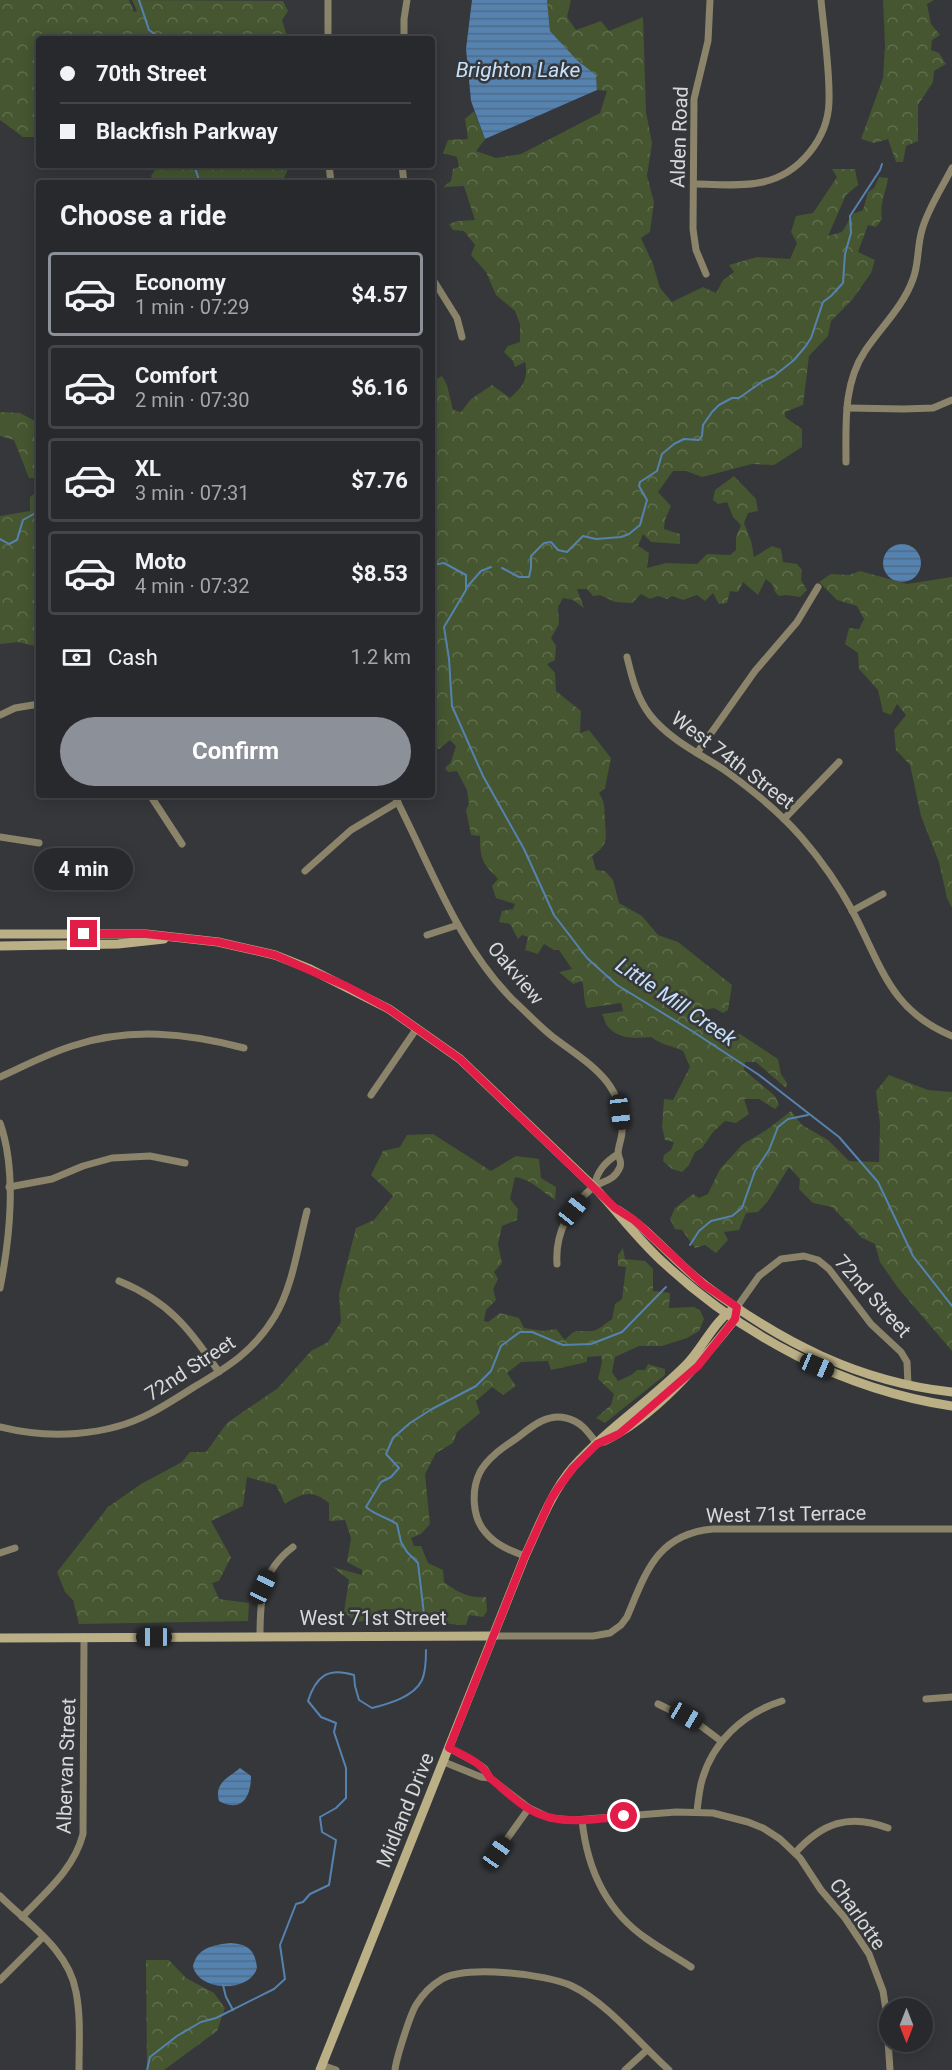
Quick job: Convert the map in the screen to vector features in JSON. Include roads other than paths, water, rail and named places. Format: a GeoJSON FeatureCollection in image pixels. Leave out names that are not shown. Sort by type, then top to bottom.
{"type":"FeatureCollection","features":[{"type":"Feature","properties":{"kind":"main road"},"geometry":{"type":"LineString","coordinates":[[0,934],[146,934],[218,942],[275,955],[346,986],[389,1009],[460,1059],[594,1187],[615,1208],[628,1228],[664,1263],[735,1319],[787,1351],[847,1378],[912,1398],[952,1406]]}},
{"type":"Feature","properties":{"kind":"main road"},"geometry":{"type":"LineString","coordinates":[[0,946],[137,943],[173,938]]}},
{"type":"Feature","properties":{"kind":"main road"},"geometry":{"type":"LineString","coordinates":[[615,1208],[634,1220],[703,1284],[772,1332],[844,1366],[908,1385],[952,1392]]}},
{"type":"Feature","properties":{"kind":"main road","name":"Midland Drive"},"geometry":{"type":"LineString","coordinates":[[321,2067],[525,1556],[551,1499],[573,1468],[612,1428],[687,1364],[726,1312],[737,1307]]}},
{"type":"Feature","properties":{"kind":"main road","name":"Midland Drive"},"geometry":{"type":"LineString","coordinates":[[597,1444],[619,1434],[698,1366],[735,1319],[737,1307]]}},
{"type":"Feature","properties":{"kind":"main road","name":"West 71st Street"},"geometry":{"type":"LineString","coordinates":[[0,1638],[495,1636]]}},
{"type":"Feature","properties":{"kind":"street"},"geometry":{"type":"LineString","coordinates":[[328,0],[328,36]]}},
{"type":"Feature","properties":{"kind":"street"},"geometry":{"type":"LineString","coordinates":[[404,36],[407,0]]}},
{"type":"Feature","properties":{"kind":"street","name":"Alden Road"},"geometry":{"type":"LineString","coordinates":[[706,274],[695,241],[694,99],[708,41],[710,0]]}},
{"type":"Feature","properties":{"kind":"street"},"geometry":{"type":"LineString","coordinates":[[694,184],[763,182],[790,171],[809,153],[822,131],[829,102],[821,0]]}},
{"type":"Feature","properties":{"kind":"street"},"geometry":{"type":"LineString","coordinates":[[846,462],[848,391],[856,366],[892,316],[913,278],[921,231],[952,168]]}},
{"type":"Feature","properties":{"kind":"street"},"geometry":{"type":"LineString","coordinates":[[435,283],[457,318],[462,337]]}},
{"type":"Feature","properties":{"kind":"street"},"geometry":{"type":"LineString","coordinates":[[847,408],[933,408],[952,400]]}},
{"type":"Feature","properties":{"kind":"street"},"geometry":{"type":"LineString","coordinates":[[697,753],[755,670],[797,622],[818,587]]}},
{"type":"Feature","properties":{"kind":"street","name":"West 74th Street"},"geometry":{"type":"LineString","coordinates":[[627,657],[635,688],[650,714],[663,729],[741,783],[784,819],[816,855],[852,911],[884,976],[896,994],[920,1020],[952,1036]]}},
{"type":"Feature","properties":{"kind":"street"},"geometry":{"type":"LineString","coordinates":[[0,715],[15,708],[36,704]]}},
{"type":"Feature","properties":{"kind":"street"},"geometry":{"type":"LineString","coordinates":[[784,819],[839,762]]}},
{"type":"Feature","properties":{"kind":"street"},"geometry":{"type":"LineString","coordinates":[[152,798],[182,844]]}},
{"type":"Feature","properties":{"kind":"street"},"geometry":{"type":"LineString","coordinates":[[305,871],[351,830],[396,799]]}},
{"type":"Feature","properties":{"kind":"street","name":"Oakview"},"geometry":{"type":"LineString","coordinates":[[396,799],[458,925],[497,983],[540,1026],[596,1069],[615,1093],[622,1131],[618,1154],[621,1162],[619,1168],[608,1182],[594,1187],[573,1210],[560,1232],[556,1252],[557,1264]]}},
{"type":"Feature","properties":{"kind":"street"},"geometry":{"type":"LineString","coordinates":[[0,837],[39,843]]}},
{"type":"Feature","properties":{"kind":"street"},"geometry":{"type":"LineString","coordinates":[[852,911],[883,894]]}},
{"type":"Feature","properties":{"kind":"street"},"geometry":{"type":"LineString","coordinates":[[427,934],[458,925]]}},
{"type":"Feature","properties":{"kind":"street"},"geometry":{"type":"LineString","coordinates":[[371,1095],[417,1028]]}},
{"type":"Feature","properties":{"kind":"street"},"geometry":{"type":"LineString","coordinates":[[0,1077],[73,1046],[124,1035],[179,1035],[209,1039],[244,1048]]}},
{"type":"Feature","properties":{"kind":"street"},"geometry":{"type":"LineString","coordinates":[[0,1123],[8,1157],[9,1187],[7,1239],[0,1288]]}},
{"type":"Feature","properties":{"kind":"street","name":"Oakview"},"geometry":{"type":"LineString","coordinates":[[594,1187],[596,1175],[609,1159],[618,1154]]}},
{"type":"Feature","properties":{"kind":"street"},"geometry":{"type":"LineString","coordinates":[[9,1187],[52,1179],[83,1166],[112,1158],[150,1156],[185,1163]]}},
{"type":"Feature","properties":{"kind":"street","name":"72nd Street"},"geometry":{"type":"LineString","coordinates":[[0,1427],[56,1434],[104,1429],[150,1414],[249,1351],[277,1313],[290,1277],[307,1211]]}},
{"type":"Feature","properties":{"kind":"street","name":"72nd Street"},"geometry":{"type":"LineString","coordinates":[[737,1307],[759,1276],[774,1263],[781,1259],[796,1257],[818,1260],[829,1269],[870,1324],[901,1352],[907,1362],[908,1385]]}},
{"type":"Feature","properties":{"kind":"street"},"geometry":{"type":"LineString","coordinates":[[119,1281],[148,1296],[171,1312],[190,1331],[219,1372]]}},
{"type":"Feature","properties":{"kind":"street"},"geometry":{"type":"LineString","coordinates":[[525,1556],[501,1546],[482,1528],[474,1499],[474,1491],[481,1471],[495,1455],[546,1419],[560,1417],[574,1420],[582,1425],[597,1444]]}},
{"type":"Feature","properties":{"kind":"street","name":"West 71st Terrace"},"geometry":{"type":"LineString","coordinates":[[495,1636],[593,1636],[610,1633],[627,1617],[653,1560],[674,1540],[695,1532],[713,1529],[952,1529]]}},
{"type":"Feature","properties":{"kind":"street"},"geometry":{"type":"LineString","coordinates":[[260,1636],[263,1587],[281,1556],[293,1547]]}},
{"type":"Feature","properties":{"kind":"street"},"geometry":{"type":"LineString","coordinates":[[0,1553],[15,1548]]}},
{"type":"Feature","properties":{"kind":"street","name":"Albervan Street"},"geometry":{"type":"LineString","coordinates":[[22,1917],[67,1869],[76,1854],[83,1834],[84,1637]]}},
{"type":"Feature","properties":{"kind":"street"},"geometry":{"type":"LineString","coordinates":[[926,1699],[952,1697]]}},
{"type":"Feature","properties":{"kind":"street"},"geometry":{"type":"LineString","coordinates":[[697,1811],[704,1775],[711,1756],[721,1741],[730,1731],[758,1710],[782,1701]]}},
{"type":"Feature","properties":{"kind":"street"},"geometry":{"type":"LineString","coordinates":[[658,1704],[697,1723],[721,1741]]}},
{"type":"Feature","properties":{"kind":"street","name":"Charlotte"},"geometry":{"type":"LineString","coordinates":[[449,1748],[480,1765],[490,1778],[529,1808],[550,1818],[582,1820],[697,1811],[732,1816],[763,1828],[780,1839],[795,1853],[821,1890],[852,1927],[869,1954],[883,1991],[890,2070]]}},
{"type":"Feature","properties":{"kind":"street"},"geometry":{"type":"LineString","coordinates":[[444,1762],[481,1777],[490,1778]]}},
{"type":"Feature","properties":{"kind":"street"},"geometry":{"type":"LineString","coordinates":[[497,1853],[529,1808]]}},
{"type":"Feature","properties":{"kind":"street"},"geometry":{"type":"LineString","coordinates":[[582,1820],[589,1863],[604,1894],[635,1929],[691,1967]]}},
{"type":"Feature","properties":{"kind":"street"},"geometry":{"type":"LineString","coordinates":[[795,1853],[814,1834],[831,1825],[862,1821],[888,1828]]}},
{"type":"Feature","properties":{"kind":"street"},"geometry":{"type":"LineString","coordinates":[[0,1896],[54,1947],[66,1964],[76,1990],[79,2008],[79,2070]]}},
{"type":"Feature","properties":{"kind":"street"},"geometry":{"type":"LineString","coordinates":[[0,1980],[42,1937]]}},
{"type":"Feature","properties":{"kind":"street"},"geometry":{"type":"LineString","coordinates":[[395,2070],[416,2005],[428,1990],[444,1978],[473,1973],[531,1974],[555,1979],[574,1987],[595,2000],[669,2070]]}},
{"type":"Feature","properties":{"kind":"street"},"geometry":{"type":"LineString","coordinates":[[625,2070],[647,2050]]}},
{"type":"Feature","properties":{"kind":"street"},"geometry":{"type":"LineString","coordinates":[[321,2067],[336,2070]]}},
{"type":"Feature","properties":{"kind":"water","name":"Brighton Lake"},"geometry":{"type":"Polygon","coordinates":[[[472,0],[547,0],[550,31],[577,60],[596,75],[597,90],[485,139],[471,101],[466,49],[472,0]]]}},
{"type":"Feature","properties":{"kind":"water"},"geometry":{"type":"Polygon","coordinates":[[[902,544],[916,549],[921,563],[916,577],[902,582],[888,577],[883,563],[888,549],[902,544]]]}},
{"type":"Feature","properties":{"kind":"water"},"geometry":{"type":"Polygon","coordinates":[[[240,1768],[251,1776],[247,1797],[239,1804],[233,1805],[219,1801],[220,1785],[240,1768]]]}},
{"type":"Feature","properties":{"kind":"water"},"geometry":{"type":"Polygon","coordinates":[[[230,1943],[242,1945],[252,1952],[257,1968],[252,1976],[245,1982],[235,1985],[214,1985],[204,1981],[197,1975],[193,1966],[198,1955],[212,1946],[230,1943]]]}},
{"type":"Feature","properties":{"kind":"waterway","name":"Little Mill Creek"},"geometry":{"type":"LineString","coordinates":[[139,0],[149,30],[158,36]]}},
{"type":"Feature","properties":{"kind":"waterway"},"geometry":{"type":"LineString","coordinates":[[502,568],[519,577],[529,577],[531,556],[544,543],[551,542],[558,550],[567,552],[583,536],[596,539],[621,537],[640,525],[647,500],[639,486],[640,482],[657,471],[662,454],[684,439],[699,440],[702,436],[703,425],[719,405],[732,398],[739,398],[774,376],[794,360],[805,347],[811,338],[823,302],[843,283],[845,254],[851,233],[850,216],[882,164]]}},
{"type":"Feature","properties":{"kind":"waterway","name":"Little Mill Creek"},"geometry":{"type":"LineString","coordinates":[[195,168],[199,180]]}},
{"type":"Feature","properties":{"kind":"waterway"},"geometry":{"type":"LineString","coordinates":[[0,539],[9,544],[17,540],[23,520],[36,513]]}},
{"type":"Feature","properties":{"kind":"waterway","name":"Little Mill Creek"},"geometry":{"type":"LineString","coordinates":[[435,564],[444,563],[466,575],[466,590],[444,627],[452,706],[483,776],[524,849],[554,915],[587,958],[617,985],[759,1075],[839,1137],[878,1182],[913,1256],[952,1306]]}},
{"type":"Feature","properties":{"kind":"waterway"},"geometry":{"type":"LineString","coordinates":[[466,588],[481,571],[491,567]]}},
{"type":"Feature","properties":{"kind":"waterway"},"geometry":{"type":"LineString","coordinates":[[690,1245],[699,1231],[711,1221],[732,1216],[742,1208],[755,1171],[769,1150],[778,1127],[788,1119],[808,1115]]}},
{"type":"Feature","properties":{"kind":"waterway"},"geometry":{"type":"LineString","coordinates":[[425,1623],[418,1563],[401,1542],[397,1524],[366,1507],[381,1482],[391,1477],[399,1468],[386,1454],[393,1438],[410,1423],[432,1409],[476,1386],[491,1371],[501,1346],[520,1332],[532,1332],[563,1345],[591,1344],[622,1332],[666,1287]]}},
{"type":"Feature","properties":{"kind":"waterway"},"geometry":{"type":"LineString","coordinates":[[147,2070],[150,2057],[177,2036],[201,2022],[216,2018],[274,1989],[285,1979],[280,1945],[296,1904],[329,1885],[336,1840],[322,1832],[320,1817],[336,1808],[346,1798],[346,1768],[334,1732],[336,1723],[321,1717],[308,1701],[315,1685],[330,1673],[354,1675],[359,1700],[372,1708],[385,1704],[400,1699],[418,1686],[424,1673],[426,1650]]}},
{"type":"Feature","properties":{"kind":"waterway"},"geometry":{"type":"LineString","coordinates":[[223,1985],[233,2010]]}}]}
